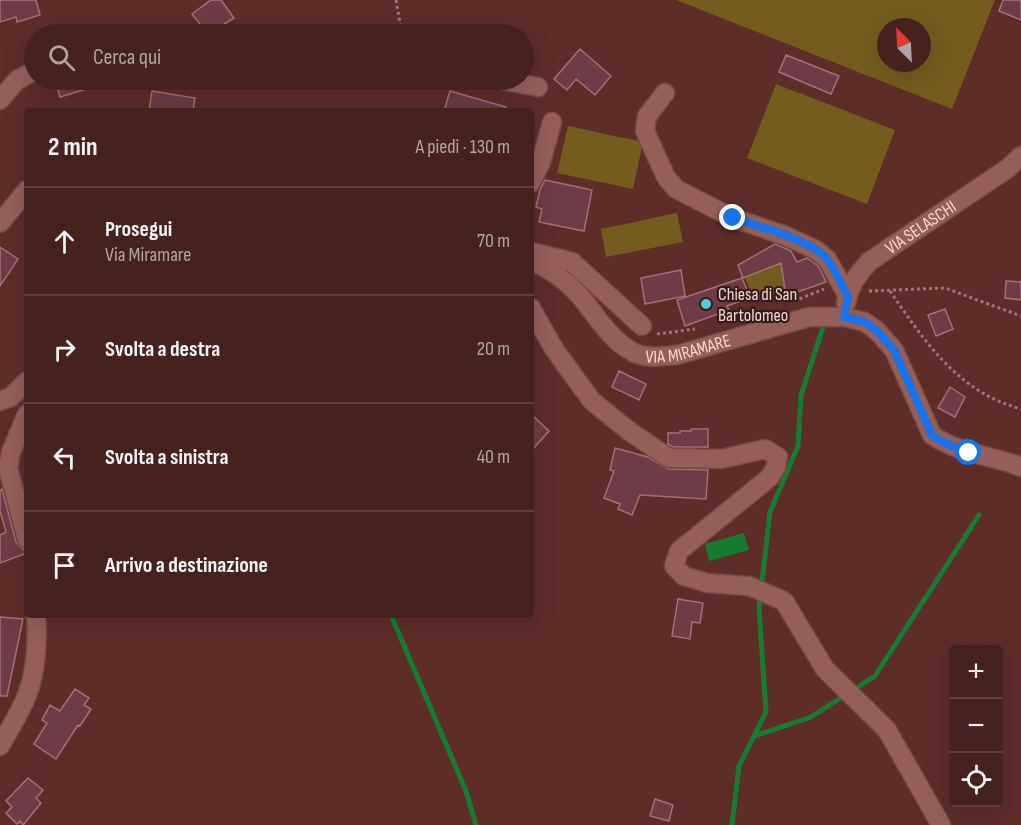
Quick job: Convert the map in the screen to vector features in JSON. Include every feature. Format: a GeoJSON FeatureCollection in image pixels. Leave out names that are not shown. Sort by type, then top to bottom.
{"type":"FeatureCollection","features":[{"type":"Feature","properties":{"kind":"street"},"geometry":{"type":"LineString","coordinates":[[0,100],[17,80],[24,76]]}},
{"type":"Feature","properties":{"kind":"street"},"geometry":{"type":"LineString","coordinates":[[534,86],[538,87]]}},
{"type":"Feature","properties":{"kind":"street"},"geometry":{"type":"LineString","coordinates":[[665,93],[647,116],[645,131],[666,177],[676,189],[733,218],[786,236],[816,250],[827,259],[849,292]]}},
{"type":"Feature","properties":{"kind":"street"},"geometry":{"type":"LineString","coordinates":[[534,177],[541,162],[552,122]]}},
{"type":"Feature","properties":{"kind":"street","name":"VIA SELASCHI"},"geometry":{"type":"LineString","coordinates":[[844,317],[849,292],[859,272],[870,261],[1007,169],[1021,156]]}},
{"type":"Feature","properties":{"kind":"street"},"geometry":{"type":"LineString","coordinates":[[0,223],[24,194]]}},
{"type":"Feature","properties":{"kind":"street"},"geometry":{"type":"LineString","coordinates":[[534,253],[572,262],[642,326]]}},
{"type":"Feature","properties":{"kind":"street","name":"VIA MIRAMARE"},"geometry":{"type":"LineString","coordinates":[[534,262],[547,268],[565,281],[610,335],[636,353],[658,357],[677,355],[809,317],[844,317],[865,322],[877,331],[894,350],[932,435],[969,453],[1021,467]]}},
{"type":"Feature","properties":{"kind":"street"},"geometry":{"type":"LineString","coordinates":[[534,313],[554,349],[592,401],[629,431],[669,458],[721,459],[765,449],[778,457],[776,468],[769,478],[679,550],[674,566],[684,576],[707,583],[749,586],[784,601],[825,669],[887,730],[941,825]]}},
{"type":"Feature","properties":{"kind":"street"},"geometry":{"type":"LineString","coordinates":[[0,401],[11,397],[24,384]]}},
{"type":"Feature","properties":{"kind":"street"},"geometry":{"type":"LineString","coordinates":[[24,421],[4,469],[24,529]]}},
{"type":"Feature","properties":{"kind":"street"},"geometry":{"type":"LineString","coordinates":[[0,746],[27,694],[32,672],[36,618]]}},
{"type":"Feature","properties":{"kind":"path"},"geometry":{"type":"LineString","coordinates":[[396,0],[400,24]]}},
{"type":"Feature","properties":{"kind":"path"},"geometry":{"type":"LineString","coordinates":[[793,301],[824,289],[873,292],[945,288],[1021,316]]}},
{"type":"Feature","properties":{"kind":"path"},"geometry":{"type":"LineString","coordinates":[[890,291],[922,339],[960,378],[993,398],[1021,409]]}},
{"type":"Feature","properties":{"kind":"path"},"geometry":{"type":"LineString","coordinates":[[642,326],[655,334],[696,329]]}},
{"type":"Feature","properties":{"kind":"shaded area"},"geometry":{"type":"Polygon","coordinates":[[[676,0],[995,0],[952,109],[676,0]]]}},
{"type":"Feature","properties":{"kind":"shaded area"},"geometry":{"type":"Polygon","coordinates":[[[776,84],[895,130],[867,204],[747,158],[776,84]]]}},
{"type":"Feature","properties":{"kind":"shaded area"},"geometry":{"type":"Polygon","coordinates":[[[568,126],[643,142],[633,189],[557,173],[568,126]]]}},
{"type":"Feature","properties":{"kind":"shaded area"},"geometry":{"type":"Polygon","coordinates":[[[677,213],[683,242],[606,257],[601,229],[677,213]]]}},
{"type":"Feature","properties":{"kind":"shaded area"},"geometry":{"type":"Polygon","coordinates":[[[790,253],[802,283],[754,302],[743,272],[790,253]]]}},
{"type":"Feature","properties":{"kind":"shaded area"},"geometry":{"type":"Polygon","coordinates":[[[744,533],[749,550],[709,561],[705,544],[744,533]]]}},
{"type":"Feature","properties":{"kind":"building"},"geometry":{"type":"Polygon","coordinates":[[[0,0],[36,0],[40,15],[17,22],[16,17],[0,22],[0,0]]]}},
{"type":"Feature","properties":{"kind":"building"},"geometry":{"type":"Polygon","coordinates":[[[211,0],[221,0],[234,18],[224,24],[200,24],[192,14],[211,0]]]}},
{"type":"Feature","properties":{"kind":"building"},"geometry":{"type":"Polygon","coordinates":[[[1003,0],[1021,0],[1021,20],[999,11],[1003,0]]]}},
{"type":"Feature","properties":{"kind":"building"},"geometry":{"type":"Polygon","coordinates":[[[580,49],[611,76],[595,95],[576,79],[567,90],[554,79],[580,49]]]}},
{"type":"Feature","properties":{"kind":"building"},"geometry":{"type":"Polygon","coordinates":[[[786,55],[839,76],[831,94],[779,72],[786,55]]]}},
{"type":"Feature","properties":{"kind":"building"},"geometry":{"type":"Polygon","coordinates":[[[58,90],[83,90],[60,97],[58,90]]]}},
{"type":"Feature","properties":{"kind":"building"},"geometry":{"type":"Polygon","coordinates":[[[152,91],[195,98],[193,108],[149,108],[152,91]]]}},
{"type":"Feature","properties":{"kind":"building"},"geometry":{"type":"Polygon","coordinates":[[[450,91],[506,107],[506,108],[445,108],[450,91]]]}},
{"type":"Feature","properties":{"kind":"building"},"geometry":{"type":"Polygon","coordinates":[[[545,180],[592,190],[584,231],[539,222],[542,209],[536,207],[545,180]]]}},
{"type":"Feature","properties":{"kind":"building"},"geometry":{"type":"Polygon","coordinates":[[[775,244],[791,251],[797,262],[807,258],[810,260],[818,266],[826,282],[786,296],[781,263],[743,278],[738,265],[775,244]]]}},
{"type":"Feature","properties":{"kind":"building"},"geometry":{"type":"Polygon","coordinates":[[[0,247],[18,259],[0,286],[0,247]]]}},
{"type":"Feature","properties":{"kind":"building"},"geometry":{"type":"Polygon","coordinates":[[[681,270],[685,296],[645,304],[641,278],[681,270]]]}},
{"type":"Feature","properties":{"kind":"building","name":"Chiesa di San Bartolomeo"},"geometry":{"type":"Polygon","coordinates":[[[742,278],[748,293],[744,300],[727,306],[729,310],[685,326],[677,300],[742,278]]]}},
{"type":"Feature","properties":{"kind":"building"},"geometry":{"type":"Polygon","coordinates":[[[1006,281],[1021,282],[1021,300],[1005,298],[1006,281]]]}},
{"type":"Feature","properties":{"kind":"building"},"geometry":{"type":"Polygon","coordinates":[[[945,309],[953,329],[936,336],[928,315],[945,309]]]}},
{"type":"Feature","properties":{"kind":"building"},"geometry":{"type":"Polygon","coordinates":[[[619,371],[646,384],[639,400],[612,387],[619,371]]]}},
{"type":"Feature","properties":{"kind":"building"},"geometry":{"type":"Polygon","coordinates":[[[950,387],[965,397],[955,417],[938,408],[950,387]]]}},
{"type":"Feature","properties":{"kind":"building"},"geometry":{"type":"Polygon","coordinates":[[[534,417],[549,431],[534,448],[534,417]]]}},
{"type":"Feature","properties":{"kind":"building"},"geometry":{"type":"Polygon","coordinates":[[[691,429],[708,429],[708,447],[673,447],[668,444],[668,433],[680,433],[680,431],[691,431],[691,429]]]}},
{"type":"Feature","properties":{"kind":"building"},"geometry":{"type":"Polygon","coordinates":[[[615,448],[648,457],[668,469],[708,470],[706,499],[640,495],[632,515],[618,509],[620,504],[604,498],[614,471],[610,470],[615,448]]]}},
{"type":"Feature","properties":{"kind":"building"},"geometry":{"type":"Polygon","coordinates":[[[2,489],[16,542],[24,550],[24,554],[0,563],[0,535],[6,532],[0,511],[0,490],[2,489]]]}},
{"type":"Feature","properties":{"kind":"building"},"geometry":{"type":"Polygon","coordinates":[[[678,599],[703,603],[700,623],[692,622],[690,639],[672,636],[678,599]]]}},
{"type":"Feature","properties":{"kind":"building"},"geometry":{"type":"Polygon","coordinates":[[[0,617],[23,619],[7,696],[0,696],[0,617]]]}},
{"type":"Feature","properties":{"kind":"building"},"geometry":{"type":"Polygon","coordinates":[[[75,689],[89,698],[84,705],[91,709],[56,759],[34,744],[47,723],[42,720],[50,705],[60,711],[75,689]]]}},
{"type":"Feature","properties":{"kind":"building"},"geometry":{"type":"Polygon","coordinates":[[[28,778],[43,790],[36,798],[41,803],[23,825],[20,821],[17,824],[6,813],[12,807],[6,801],[28,778]]]}},
{"type":"Feature","properties":{"kind":"building"},"geometry":{"type":"Polygon","coordinates":[[[655,799],[673,805],[669,821],[650,816],[655,799]]]}},
{"type":"Feature","properties":{"kind":"waterway"},"geometry":{"type":"LineString","coordinates":[[732,825],[739,766],[766,712],[759,608],[770,512],[798,446],[801,395],[824,324]]}},
{"type":"Feature","properties":{"kind":"waterway"},"geometry":{"type":"LineString","coordinates":[[754,736],[811,717],[875,676],[979,515]]}},
{"type":"Feature","properties":{"kind":"waterway"},"geometry":{"type":"LineString","coordinates":[[392,618],[466,791],[476,825]]}},
{"type":"Feature","properties":{"kind":"place","name":"Chiesa di San Bartolomeo"},"geometry":{"type":"Point","coordinates":[706,304]}},
{"type":"Feature","properties":{"kind":"route"},"geometry":{"type":"LineString","coordinates":[[733,218],[786,236],[816,250],[827,259],[848,296],[844,317],[865,322],[877,331],[894,350],[932,435],[969,453]]}}]}
